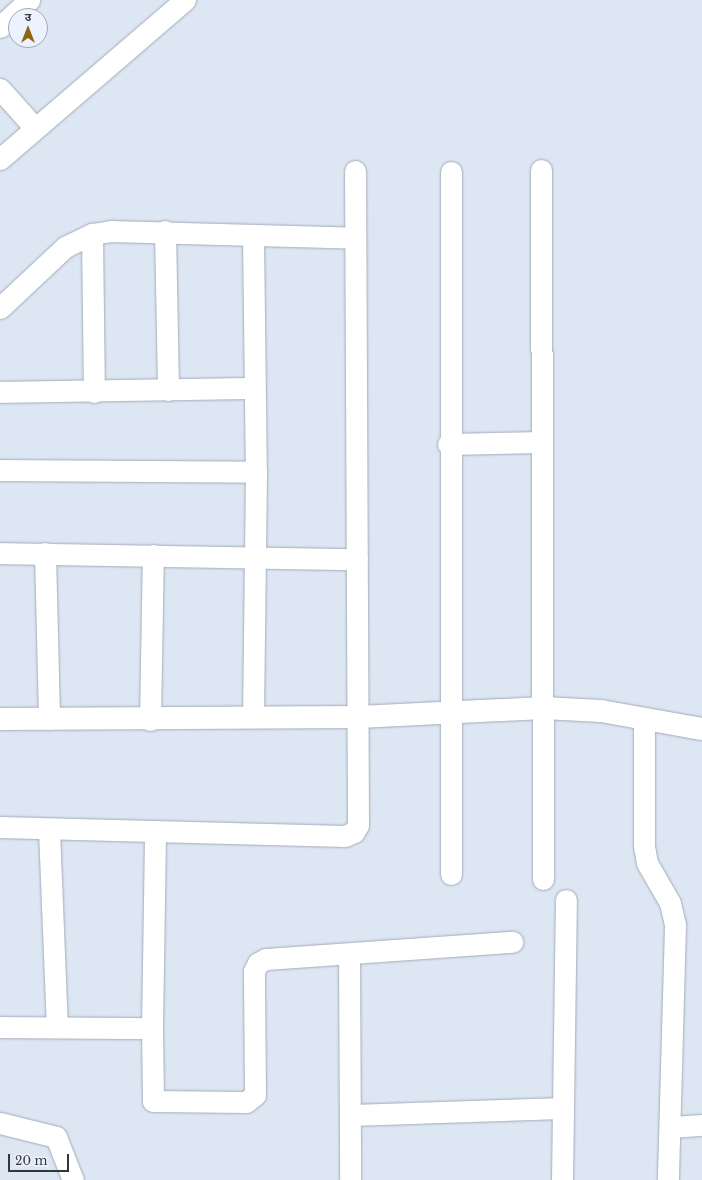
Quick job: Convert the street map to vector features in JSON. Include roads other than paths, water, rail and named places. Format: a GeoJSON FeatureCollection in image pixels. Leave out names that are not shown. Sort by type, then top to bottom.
{"type":"FeatureCollection","features":[{"type":"Feature","properties":{"kind":"street"},"geometry":{"type":"LineString","coordinates":[[0,27],[29,0]]}},
{"type":"Feature","properties":{"kind":"street"},"geometry":{"type":"LineString","coordinates":[[0,158],[185,0]]}},
{"type":"Feature","properties":{"kind":"street"},"geometry":{"type":"LineString","coordinates":[[0,89],[35,128]]}},
{"type":"Feature","properties":{"kind":"street"},"geometry":{"type":"LineString","coordinates":[[541,170],[541,442],[544,708],[543,879]]}},
{"type":"Feature","properties":{"kind":"street"},"geometry":{"type":"LineString","coordinates":[[0,827],[49,830],[345,836],[354,832],[358,825],[359,717],[355,171]]}},
{"type":"Feature","properties":{"kind":"street"},"geometry":{"type":"LineString","coordinates":[[451,172],[448,444],[451,874]]}},
{"type":"Feature","properties":{"kind":"street"},"geometry":{"type":"LineString","coordinates":[[0,308],[65,247],[92,234],[111,231],[166,231],[253,236],[355,238]]}},
{"type":"Feature","properties":{"kind":"street"},"geometry":{"type":"LineString","coordinates":[[166,231],[168,390]]}},
{"type":"Feature","properties":{"kind":"street"},"geometry":{"type":"LineString","coordinates":[[92,234],[94,392]]}},
{"type":"Feature","properties":{"kind":"street"},"geometry":{"type":"LineString","coordinates":[[253,236],[256,472],[253,717]]}},
{"type":"Feature","properties":{"kind":"street"},"geometry":{"type":"LineString","coordinates":[[0,392],[94,392],[254,388]]}},
{"type":"Feature","properties":{"kind":"street"},"geometry":{"type":"LineString","coordinates":[[448,444],[541,442]]}},
{"type":"Feature","properties":{"kind":"street"},"geometry":{"type":"LineString","coordinates":[[0,470],[256,472]]}},
{"type":"Feature","properties":{"kind":"street"},"geometry":{"type":"LineString","coordinates":[[0,553],[357,559]]}},
{"type":"Feature","properties":{"kind":"street"},"geometry":{"type":"LineString","coordinates":[[45,553],[49,719]]}},
{"type":"Feature","properties":{"kind":"street"},"geometry":{"type":"LineString","coordinates":[[150,720],[153,555]]}},
{"type":"Feature","properties":{"kind":"street"},"geometry":{"type":"LineString","coordinates":[[0,718],[150,720],[253,717],[359,717],[451,710],[544,708],[644,718],[702,729]]}},
{"type":"Feature","properties":{"kind":"street"},"geometry":{"type":"LineString","coordinates":[[644,718],[644,846],[647,863],[670,903],[675,925],[671,1127],[668,1180]]}},
{"type":"Feature","properties":{"kind":"street"},"geometry":{"type":"LineString","coordinates":[[49,830],[57,1027]]}},
{"type":"Feature","properties":{"kind":"street"},"geometry":{"type":"LineString","coordinates":[[155,832],[152,1028],[154,1101],[160,1104],[252,1099],[254,970],[258,963],[266,959],[512,942]]}},
{"type":"Feature","properties":{"kind":"street"},"geometry":{"type":"LineString","coordinates":[[562,1180],[566,900]]}},
{"type":"Feature","properties":{"kind":"street"},"geometry":{"type":"LineString","coordinates":[[349,954],[351,1115],[350,1180]]}},
{"type":"Feature","properties":{"kind":"street"},"geometry":{"type":"LineString","coordinates":[[0,1027],[152,1028]]}},
{"type":"Feature","properties":{"kind":"street"},"geometry":{"type":"LineString","coordinates":[[351,1115],[562,1108]]}},
{"type":"Feature","properties":{"kind":"street"},"geometry":{"type":"LineString","coordinates":[[0,1123],[56,1137],[73,1180]]}},
{"type":"Feature","properties":{"kind":"street"},"geometry":{"type":"LineString","coordinates":[[671,1127],[702,1125]]}}]}
